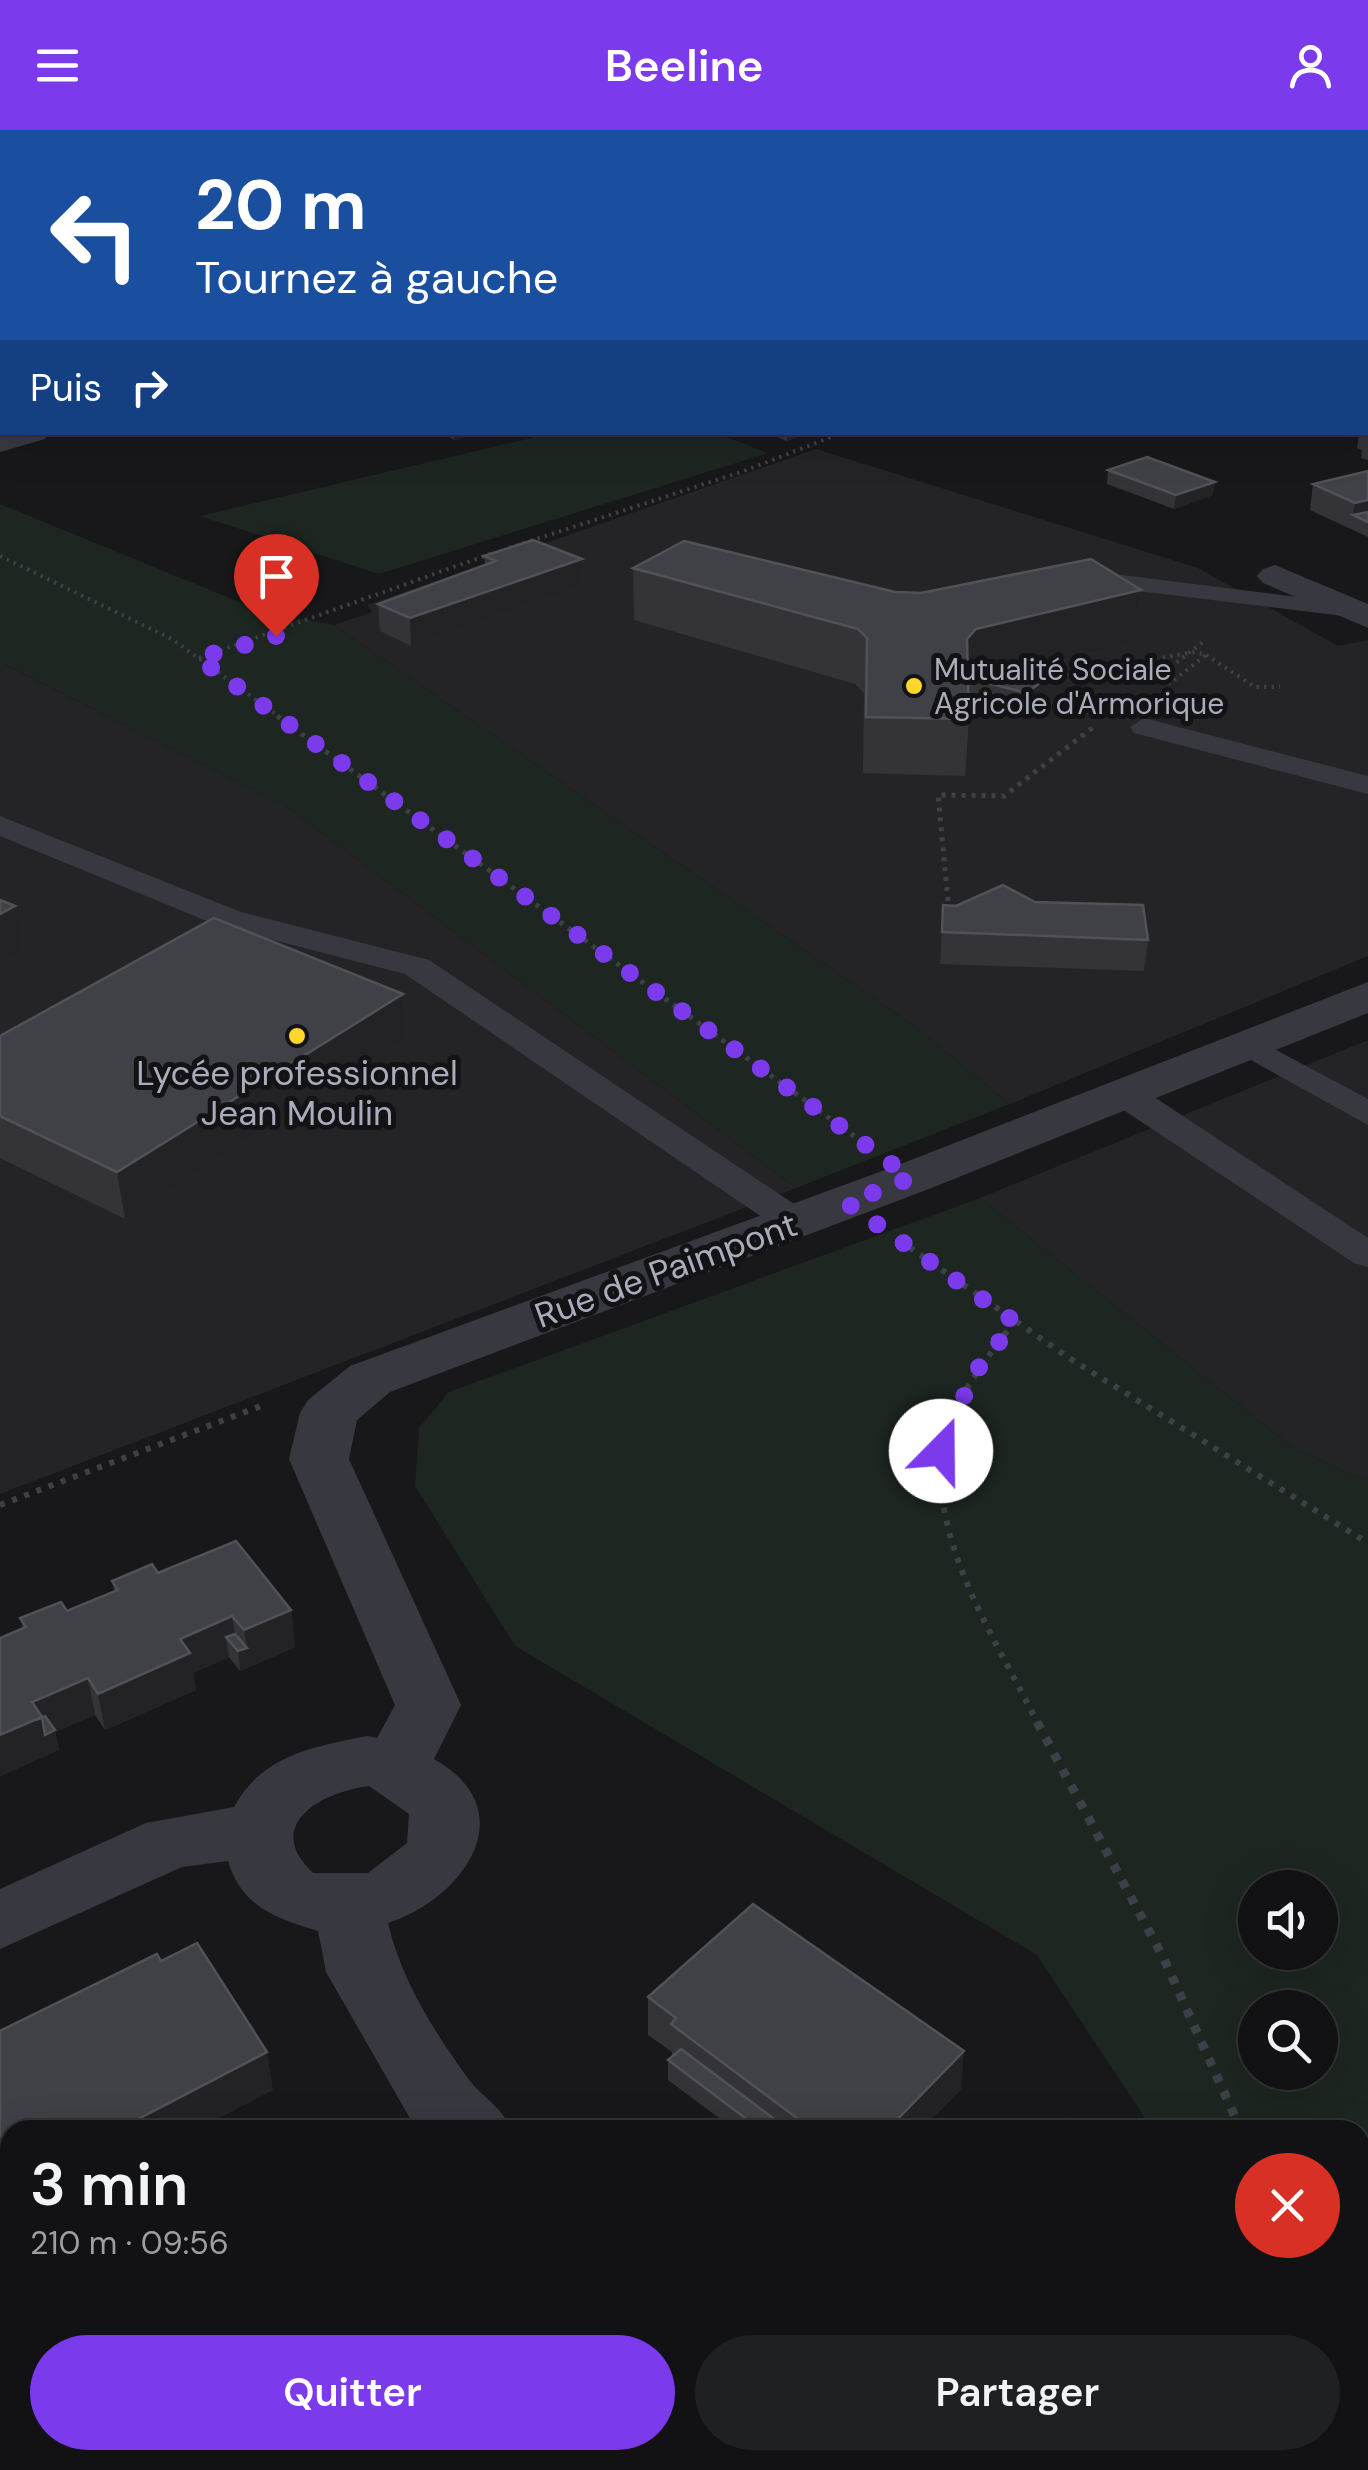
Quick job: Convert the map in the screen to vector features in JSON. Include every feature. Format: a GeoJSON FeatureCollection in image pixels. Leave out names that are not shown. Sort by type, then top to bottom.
{"type":"FeatureCollection","features":[{"type":"Feature","properties":{"kind":"street"},"geometry":{"type":"LineString","coordinates":[[0,443],[25,435]]}},
{"type":"Feature","properties":{"kind":"street"},"geometry":{"type":"LineString","coordinates":[[1275,576],[1365,615]]}},
{"type":"Feature","properties":{"kind":"street","name":"Rue de Paimpont"},"geometry":{"type":"LineString","coordinates":[[396,1767],[428,1705],[319,1460],[329,1413],[370,1379],[847,1203],[1368,996]]}},
{"type":"Feature","properties":{"kind":"street"},"geometry":{"type":"LineString","coordinates":[[367,1761],[396,1767],[419,1779],[436,1797],[445,1820],[443,1843],[430,1866],[408,1886],[379,1900],[348,1906],[315,1902],[288,1892],[268,1876],[257,1854],[256,1831],[265,1809],[282,1788],[306,1773],[336,1763],[367,1761]]}},
{"type":"Feature","properties":{"kind":"street"},"geometry":{"type":"LineString","coordinates":[[0,1920],[170,1842],[256,1831]]}},
{"type":"Feature","properties":{"kind":"street"},"geometry":{"type":"LineString","coordinates":[[348,1906],[362,1972],[442,2104],[461,2120]]}},
{"type":"Feature","properties":{"kind":"lane"},"geometry":{"type":"LineString","coordinates":[[1106,581],[1365,615]]}},
{"type":"Feature","properties":{"kind":"lane"},"geometry":{"type":"LineString","coordinates":[[1144,727],[1368,785]]}},
{"type":"Feature","properties":{"kind":"lane"},"geometry":{"type":"LineString","coordinates":[[0,824],[230,919],[417,967],[795,1222]]}},
{"type":"Feature","properties":{"kind":"lane"},"geometry":{"type":"LineString","coordinates":[[1250,1046],[1368,1114]]}},
{"type":"Feature","properties":{"kind":"lane"},"geometry":{"type":"LineString","coordinates":[[1126,1095],[1368,1255]]}},
{"type":"Feature","properties":{"kind":"path"},"geometry":{"type":"LineString","coordinates":[[198,658],[276,636],[388,588],[726,477],[836,435]]}},
{"type":"Feature","properties":{"kind":"path"},"geometry":{"type":"LineString","coordinates":[[0,556],[172,639],[911,1178]]}},
{"type":"Feature","properties":{"kind":"path"},"geometry":{"type":"LineString","coordinates":[[1148,684],[1204,641]]}},
{"type":"Feature","properties":{"kind":"path"},"geometry":{"type":"LineString","coordinates":[[1206,655],[1255,687],[1280,687]]}},
{"type":"Feature","properties":{"kind":"path"},"geometry":{"type":"LineString","coordinates":[[1027,681],[1144,661]]}},
{"type":"Feature","properties":{"kind":"path"},"geometry":{"type":"LineString","coordinates":[[1014,694],[1036,700]]}},
{"type":"Feature","properties":{"kind":"path"},"geometry":{"type":"LineString","coordinates":[[948,901],[938,794],[1004,796],[1106,717]]}},
{"type":"Feature","properties":{"kind":"path"},"geometry":{"type":"LineString","coordinates":[[847,1203],[1015,1322],[1368,1543]]}},
{"type":"Feature","properties":{"kind":"path"},"geometry":{"type":"LineString","coordinates":[[1015,1322],[973,1375],[941,1451],[948,1540],[1073,1797],[1164,1959],[1236,2120]]}},
{"type":"Feature","properties":{"kind":"path"},"geometry":{"type":"LineString","coordinates":[[0,1505],[299,1391],[370,1379]]}},
{"type":"Feature","properties":{"kind":"shaded area"},"geometry":{"type":"Polygon","coordinates":[[[544,435],[721,435],[768,453],[379,574],[200,516],[544,435]]]}},
{"type":"Feature","properties":{"kind":"shaded area"},"geometry":{"type":"Polygon","coordinates":[[[816,449],[1198,568],[1338,646],[1368,640],[1368,956],[1010,1104],[916,1027],[334,625],[372,612],[367,605],[816,449]]]}},
{"type":"Feature","properties":{"kind":"shaded area"},"geometry":{"type":"Polygon","coordinates":[[[0,504],[264,612],[334,625],[916,1027],[1010,1104],[796,1188],[284,805],[0,662],[0,504]]]}},
{"type":"Feature","properties":{"kind":"shaded area","name":"Lycée professionnel Jean Moulin"},"geometry":{"type":"Polygon","coordinates":[[[0,662],[284,805],[796,1188],[0,1494],[0,662]]]}},
{"type":"Feature","properties":{"kind":"shaded area"},"geometry":{"type":"Polygon","coordinates":[[[1368,1040],[1368,1482],[1292,1447],[980,1198],[1368,1040]]]}},
{"type":"Feature","properties":{"kind":"shaded area"},"geometry":{"type":"Polygon","coordinates":[[[980,1198],[1292,1447],[1368,1482],[1368,2120],[1146,2120],[1037,1955],[515,1646],[415,1486],[419,1428],[449,1392],[980,1198]]]}},
{"type":"Feature","properties":{"kind":"building"},"geometry":{"type":"Polygon","coordinates":[[[1147,457],[1215,482],[1176,495],[1108,470],[1147,457]]]}},
{"type":"Feature","properties":{"kind":"building"},"geometry":{"type":"Polygon","coordinates":[[[1368,471],[1368,500],[1355,503],[1313,484],[1368,471]]]}},
{"type":"Feature","properties":{"kind":"building"},"geometry":{"type":"Polygon","coordinates":[[[1368,512],[1368,522],[1353,515],[1368,512]]]}},
{"type":"Feature","properties":{"kind":"building"},"geometry":{"type":"Polygon","coordinates":[[[533,540],[582,559],[410,618],[378,604],[496,561],[484,556],[533,540]]]}},
{"type":"Feature","properties":{"kind":"building"},"geometry":{"type":"Polygon","coordinates":[[[684,541],[895,592],[921,593],[1091,559],[1141,590],[976,629],[967,639],[969,719],[866,717],[867,638],[858,629],[633,568],[684,541]]]}},
{"type":"Feature","properties":{"kind":"building"},"geometry":{"type":"Polygon","coordinates":[[[987,664],[1046,678],[1027,693],[968,678],[987,664]]]}},
{"type":"Feature","properties":{"kind":"building"},"geometry":{"type":"Polygon","coordinates":[[[1003,885],[1035,902],[1143,905],[1148,940],[942,932],[943,905],[956,906],[1003,885]]]}},
{"type":"Feature","properties":{"kind":"building"},"geometry":{"type":"Polygon","coordinates":[[[0,900],[15,906],[0,914],[0,900]]]}},
{"type":"Feature","properties":{"kind":"building"},"geometry":{"type":"Polygon","coordinates":[[[214,918],[403,994],[117,1172],[0,1116],[0,1036],[214,918]]]}},
{"type":"Feature","properties":{"kind":"building"},"geometry":{"type":"Polygon","coordinates":[[[236,1541],[291,1610],[244,1630],[232,1616],[180,1639],[190,1653],[98,1694],[88,1678],[32,1702],[42,1717],[0,1735],[0,1638],[26,1627],[20,1618],[61,1602],[67,1611],[118,1590],[112,1581],[152,1564],[158,1573],[236,1541]]]}},
{"type":"Feature","properties":{"kind":"building"},"geometry":{"type":"Polygon","coordinates":[[[235,1634],[247,1648],[238,1651],[226,1637],[235,1634]]]}},
{"type":"Feature","properties":{"kind":"building"},"geometry":{"type":"Polygon","coordinates":[[[45,1716],[55,1730],[45,1735],[45,1716]]]}},
{"type":"Feature","properties":{"kind":"building"},"geometry":{"type":"Polygon","coordinates":[[[753,1904],[964,2051],[897,2120],[800,2120],[671,2024],[676,2018],[648,1997],[753,1904]]]}},
{"type":"Feature","properties":{"kind":"building"},"geometry":{"type":"Polygon","coordinates":[[[197,1943],[267,2052],[136,2120],[0,2120],[0,2031],[157,1954],[161,1961],[197,1943]]]}},
{"type":"Feature","properties":{"kind":"building"},"geometry":{"type":"Polygon","coordinates":[[[681,2049],[776,2120],[748,2120],[668,2060],[681,2049]]]}},
{"type":"Feature","properties":{"kind":"place","name":"Mutualité Sociale Agricole d'Armorique"},"geometry":{"type":"Point","coordinates":[914,686]}},
{"type":"Feature","properties":{"kind":"place","name":"Lycée professionnel Jean Moulin"},"geometry":{"type":"Point","coordinates":[297,1036]}},
{"type":"Feature","properties":{"kind":"route"},"geometry":{"type":"LineString","coordinates":[[276,636],[198,658],[911,1178],[847,1203],[1015,1322],[973,1375],[941,1451]]}}]}
